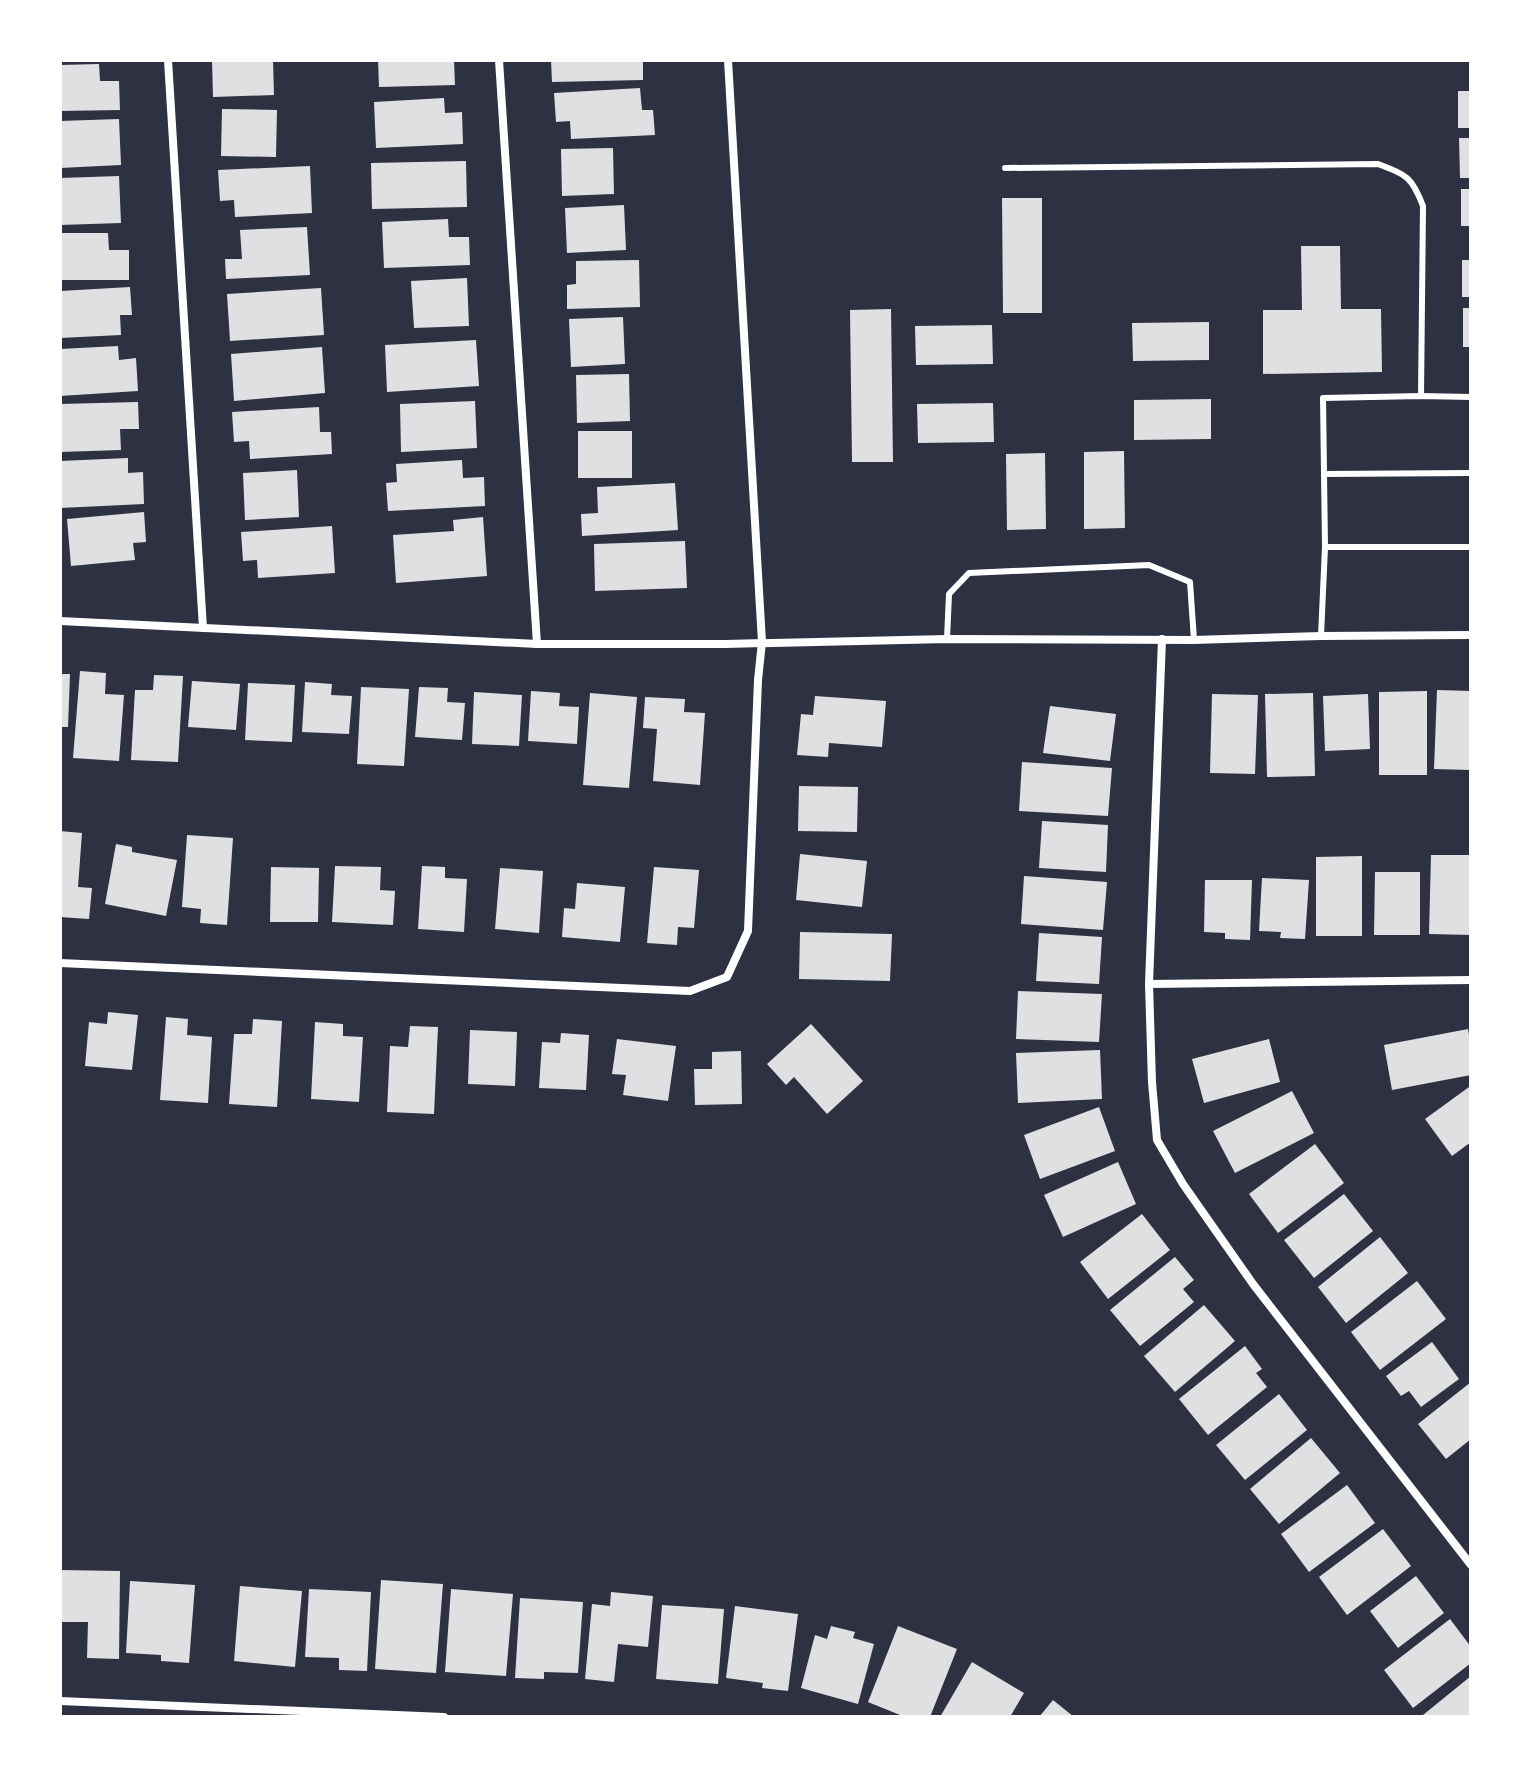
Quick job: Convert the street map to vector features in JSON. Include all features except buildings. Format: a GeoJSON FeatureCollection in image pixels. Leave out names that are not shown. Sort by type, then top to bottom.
{"type":"FeatureCollection","features":[{"type":"Feature","properties":{"kind":"street"},"geometry":{"type":"LineString","coordinates":[[168,60],[203,628]]}},
{"type":"Feature","properties":{"kind":"street"},"geometry":{"type":"LineString","coordinates":[[499,60],[537,644]]}},
{"type":"Feature","properties":{"kind":"street"},"geometry":{"type":"LineString","coordinates":[[60,963],[690,991],[727,977],[748,931],[762,642],[728,60]]}},
{"type":"Feature","properties":{"kind":"street"},"geometry":{"type":"LineString","coordinates":[[60,621],[537,644],[1471,635]]}},
{"type":"Feature","properties":{"kind":"street"},"geometry":{"type":"LineString","coordinates":[[1162,639],[1149,984],[1157,1140],[1183,1184],[1253,1284],[1471,1565]]}},
{"type":"Feature","properties":{"kind":"street"},"geometry":{"type":"LineString","coordinates":[[1149,984],[1471,980]]}},
{"type":"Feature","properties":{"kind":"street"},"geometry":{"type":"LineString","coordinates":[[60,1701],[444,1717]]}},
{"type":"Feature","properties":{"kind":"lane"},"geometry":{"type":"LineString","coordinates":[[1005,168],[1378,164],[1397,171],[1414,183],[1423,206],[1421,396]]}},
{"type":"Feature","properties":{"kind":"lane"},"geometry":{"type":"LineString","coordinates":[[1321,636],[1325,547],[1323,398],[1471,397]]}},
{"type":"Feature","properties":{"kind":"lane"},"geometry":{"type":"LineString","coordinates":[[1324,474],[1471,473]]}},
{"type":"Feature","properties":{"kind":"lane"},"geometry":{"type":"LineString","coordinates":[[1325,547],[1471,547]]}},
{"type":"Feature","properties":{"kind":"lane"},"geometry":{"type":"LineString","coordinates":[[947,639],[949,594],[969,573],[1149,565],[1190,582],[1194,640]]}}]}
